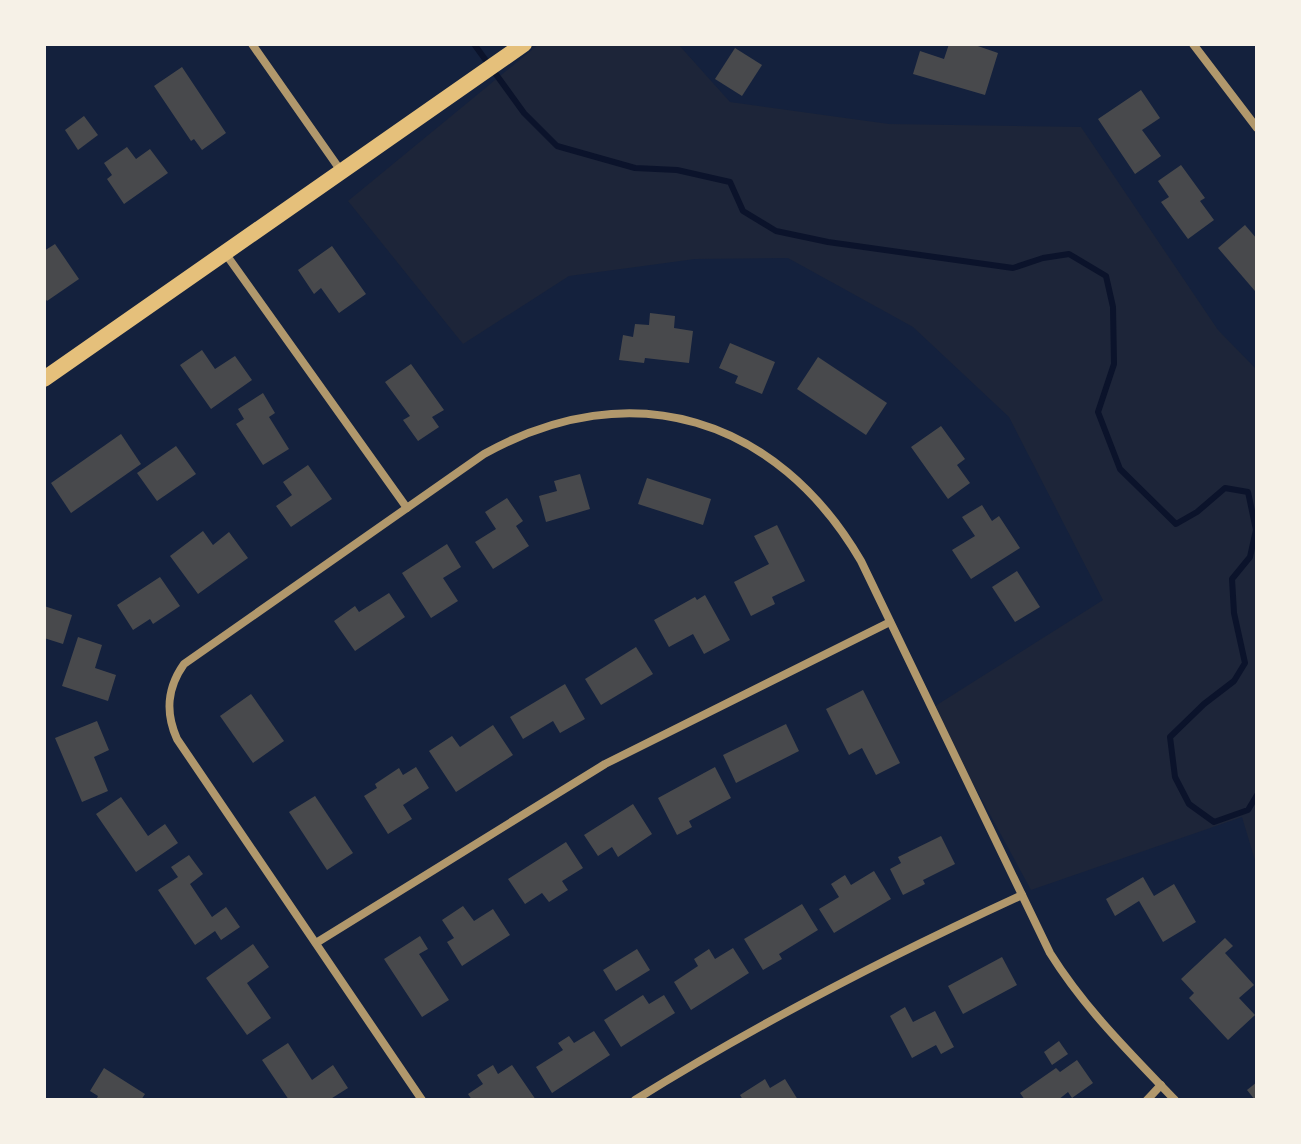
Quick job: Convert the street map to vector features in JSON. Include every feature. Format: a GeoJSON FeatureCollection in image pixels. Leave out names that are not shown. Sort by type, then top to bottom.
{"type":"FeatureCollection","features":[{"type":"Feature","properties":{"kind":"main road"},"geometry":{"type":"LineString","coordinates":[[44,379],[524,44]]}},
{"type":"Feature","properties":{"kind":"street"},"geometry":{"type":"LineString","coordinates":[[252,44],[342,171]]}},
{"type":"Feature","properties":{"kind":"street"},"geometry":{"type":"LineString","coordinates":[[1193,44],[1257,128]]}},
{"type":"Feature","properties":{"kind":"street"},"geometry":{"type":"LineString","coordinates":[[225,253],[407,508]]}},
{"type":"Feature","properties":{"kind":"street"},"geometry":{"type":"LineString","coordinates":[[422,1100],[177,739],[169,716],[169,694],[184,664],[484,454],[529,431],[563,420],[626,412],[667,415],[699,424],[744,444],[797,478],[819,500],[846,534],[1050,953],[1098,1021],[1175,1100]]}},
{"type":"Feature","properties":{"kind":"street"},"geometry":{"type":"LineString","coordinates":[[316,943],[605,764],[890,622]]}},
{"type":"Feature","properties":{"kind":"street"},"geometry":{"type":"LineString","coordinates":[[635,1100],[827,989],[1022,895]]}},
{"type":"Feature","properties":{"kind":"street"},"geometry":{"type":"LineString","coordinates":[[1147,1100],[1161,1085]]}},
{"type":"Feature","properties":{"kind":"shaded area"},"geometry":{"type":"Polygon","coordinates":[[[539,44],[678,44],[730,102],[889,124],[1081,127],[1218,330],[1257,370],[1257,867],[1242,817],[1031,890],[932,708],[1103,600],[1009,417],[913,327],[788,258],[695,259],[569,276],[463,344],[348,201],[539,44]]]}},
{"type":"Feature","properties":{"kind":"building"},"geometry":{"type":"Polygon","coordinates":[[[949,44],[972,44],[998,53],[985,95],[913,74],[920,51],[944,59],[949,44]]]}},
{"type":"Feature","properties":{"kind":"building"},"geometry":{"type":"Polygon","coordinates":[[[735,48],[762,65],[742,96],[715,79],[735,48]]]}},
{"type":"Feature","properties":{"kind":"building"},"geometry":{"type":"Polygon","coordinates":[[[182,67],[226,133],[202,150],[194,139],[191,141],[154,86],[182,67]]]}},
{"type":"Feature","properties":{"kind":"building"},"geometry":{"type":"Polygon","coordinates":[[[1141,90],[1160,118],[1142,130],[1161,156],[1135,174],[1098,119],[1141,90]]]}},
{"type":"Feature","properties":{"kind":"building"},"geometry":{"type":"Polygon","coordinates":[[[84,116],[98,135],[78,150],[65,130],[84,116]]]}},
{"type":"Feature","properties":{"kind":"building"},"geometry":{"type":"Polygon","coordinates":[[[127,147],[136,159],[150,149],[168,173],[124,204],[107,179],[112,175],[104,163],[127,147]]]}},
{"type":"Feature","properties":{"kind":"building"},"geometry":{"type":"Polygon","coordinates":[[[1181,165],[1205,198],[1200,201],[1214,220],[1188,239],[1161,202],[1169,197],[1158,181],[1181,165]]]}},
{"type":"Feature","properties":{"kind":"building"},"geometry":{"type":"Polygon","coordinates":[[[1245,225],[1257,239],[1255,291],[1218,248],[1245,225]]]}},
{"type":"Feature","properties":{"kind":"building"},"geometry":{"type":"Polygon","coordinates":[[[55,244],[79,279],[47,301],[44,297],[44,251],[55,244]]]}},
{"type":"Feature","properties":{"kind":"building"},"geometry":{"type":"Polygon","coordinates":[[[332,246],[366,294],[339,313],[321,288],[314,294],[298,270],[332,246]]]}},
{"type":"Feature","properties":{"kind":"building"},"geometry":{"type":"Polygon","coordinates":[[[650,313],[675,316],[674,328],[693,331],[689,363],[645,358],[644,363],[619,360],[623,335],[633,337],[635,324],[649,325],[650,313]]]}},
{"type":"Feature","properties":{"kind":"building"},"geometry":{"type":"Polygon","coordinates":[[[730,343],[775,362],[762,394],[735,383],[738,376],[719,368],[730,343]]]}},
{"type":"Feature","properties":{"kind":"building"},"geometry":{"type":"Polygon","coordinates":[[[202,350],[215,369],[235,356],[252,380],[211,409],[180,365],[202,350]]]}},
{"type":"Feature","properties":{"kind":"building"},"geometry":{"type":"Polygon","coordinates":[[[818,357],[887,403],[866,435],[797,389],[818,357]]]}},
{"type":"Feature","properties":{"kind":"building"},"geometry":{"type":"Polygon","coordinates":[[[411,364],[444,410],[432,417],[439,427],[418,441],[403,420],[410,416],[385,382],[411,364]]]}},
{"type":"Feature","properties":{"kind":"building"},"geometry":{"type":"Polygon","coordinates":[[[263,393],[275,413],[269,417],[289,449],[263,465],[236,424],[244,419],[238,409],[263,393]]]}},
{"type":"Feature","properties":{"kind":"building"},"geometry":{"type":"Polygon","coordinates":[[[941,426],[965,459],[957,465],[970,483],[948,499],[911,447],[941,426]]]}},
{"type":"Feature","properties":{"kind":"building"},"geometry":{"type":"Polygon","coordinates":[[[121,434],[141,464],[71,513],[51,483],[121,434]]]}},
{"type":"Feature","properties":{"kind":"building"},"geometry":{"type":"Polygon","coordinates":[[[176,446],[196,474],[157,501],[137,473],[176,446]]]}},
{"type":"Feature","properties":{"kind":"building"},"geometry":{"type":"Polygon","coordinates":[[[308,465],[332,499],[291,527],[276,506],[292,495],[283,482],[308,465]]]}},
{"type":"Feature","properties":{"kind":"building"},"geometry":{"type":"Polygon","coordinates":[[[580,474],[590,509],[546,522],[539,496],[557,491],[554,481],[580,474]]]}},
{"type":"Feature","properties":{"kind":"building"},"geometry":{"type":"Polygon","coordinates":[[[647,478],[711,499],[703,525],[638,504],[647,478]]]}},
{"type":"Feature","properties":{"kind":"building"},"geometry":{"type":"Polygon","coordinates":[[[507,498],[523,521],[516,526],[529,546],[493,569],[475,542],[496,529],[485,512],[507,498]]]}},
{"type":"Feature","properties":{"kind":"building"},"geometry":{"type":"Polygon","coordinates":[[[982,505],[992,521],[999,516],[1020,548],[971,579],[952,550],[975,536],[962,517],[982,505]]]}},
{"type":"Feature","properties":{"kind":"building"},"geometry":{"type":"Polygon","coordinates":[[[777,525],[805,581],[772,597],[775,604],[751,616],[734,582],[769,564],[754,536],[777,525]]]}},
{"type":"Feature","properties":{"kind":"building"},"geometry":{"type":"Polygon","coordinates":[[[203,531],[213,545],[229,532],[248,558],[198,594],[170,556],[203,531]]]}},
{"type":"Feature","properties":{"kind":"building"},"geometry":{"type":"Polygon","coordinates":[[[447,544],[461,567],[443,578],[458,601],[431,618],[402,573],[447,544]]]}},
{"type":"Feature","properties":{"kind":"building"},"geometry":{"type":"Polygon","coordinates":[[[1017,571],[1040,607],[1015,622],[992,587],[1017,571]]]}},
{"type":"Feature","properties":{"kind":"building"},"geometry":{"type":"Polygon","coordinates":[[[160,577],[180,606],[153,624],[150,619],[133,630],[117,605],[160,577]]]}},
{"type":"Feature","properties":{"kind":"building"},"geometry":{"type":"Polygon","coordinates":[[[389,593],[405,617],[355,651],[334,621],[355,606],[359,612],[389,593]]]}},
{"type":"Feature","properties":{"kind":"building"},"geometry":{"type":"Polygon","coordinates":[[[705,595],[730,640],[704,654],[693,634],[669,647],[654,620],[695,597],[697,600],[705,595]]]}},
{"type":"Feature","properties":{"kind":"building"},"geometry":{"type":"Polygon","coordinates":[[[44,606],[72,615],[63,644],[44,638],[44,606]]]}},
{"type":"Feature","properties":{"kind":"building"},"geometry":{"type":"Polygon","coordinates":[[[78,637],[102,645],[95,668],[116,675],[108,701],[62,686],[78,637]]]}},
{"type":"Feature","properties":{"kind":"building"},"geometry":{"type":"Polygon","coordinates":[[[636,647],[653,674],[601,705],[585,679],[636,647]]]}},
{"type":"Feature","properties":{"kind":"building"},"geometry":{"type":"Polygon","coordinates":[[[565,684],[585,719],[560,733],[553,721],[523,739],[510,717],[565,684]]]}},
{"type":"Feature","properties":{"kind":"building"},"geometry":{"type":"Polygon","coordinates":[[[863,690],[900,763],[876,775],[862,748],[849,755],[826,709],[863,690]]]}},
{"type":"Feature","properties":{"kind":"building"},"geometry":{"type":"Polygon","coordinates":[[[251,694],[284,741],[253,763],[220,716],[251,694]]]}},
{"type":"Feature","properties":{"kind":"building"},"geometry":{"type":"Polygon","coordinates":[[[97,721],[109,750],[94,757],[108,791],[82,802],[55,738],[97,721]]]}},
{"type":"Feature","properties":{"kind":"building"},"geometry":{"type":"Polygon","coordinates":[[[786,724],[799,751],[736,783],[723,755],[786,724]]]}},
{"type":"Feature","properties":{"kind":"building"},"geometry":{"type":"Polygon","coordinates":[[[493,725],[513,755],[456,792],[429,751],[452,736],[460,747],[493,725]]]}},
{"type":"Feature","properties":{"kind":"building"},"geometry":{"type":"Polygon","coordinates":[[[416,767],[429,788],[403,805],[412,819],[388,834],[364,796],[377,788],[375,784],[399,768],[403,775],[416,767]]]}},
{"type":"Feature","properties":{"kind":"building"},"geometry":{"type":"Polygon","coordinates":[[[715,767],[731,798],[689,821],[692,827],[677,835],[658,798],[715,767]]]}},
{"type":"Feature","properties":{"kind":"building"},"geometry":{"type":"Polygon","coordinates":[[[315,796],[353,853],[327,870],[289,812],[315,796]]]}},
{"type":"Feature","properties":{"kind":"building"},"geometry":{"type":"Polygon","coordinates":[[[121,797],[148,836],[165,824],[178,843],[136,872],[96,814],[121,797]]]}},
{"type":"Feature","properties":{"kind":"building"},"geometry":{"type":"Polygon","coordinates":[[[633,804],[652,834],[618,857],[612,847],[598,856],[584,835],[633,804]]]}},
{"type":"Feature","properties":{"kind":"building"},"geometry":{"type":"Polygon","coordinates":[[[941,836],[955,864],[923,880],[925,884],[903,895],[890,869],[901,863],[898,857],[941,836]]]}},
{"type":"Feature","properties":{"kind":"building"},"geometry":{"type":"Polygon","coordinates":[[[566,842],[583,868],[562,881],[568,890],[549,902],[542,893],[525,904],[508,879],[566,842]]]}},
{"type":"Feature","properties":{"kind":"building"},"geometry":{"type":"Polygon","coordinates":[[[189,855],[203,874],[190,884],[212,917],[226,907],[240,927],[221,940],[215,931],[195,945],[158,890],[178,877],[171,867],[189,855]]]}},
{"type":"Feature","properties":{"kind":"building"},"geometry":{"type":"Polygon","coordinates":[[[874,871],[891,899],[834,933],[819,909],[839,897],[831,884],[845,875],[851,885],[874,871]]]}},
{"type":"Feature","properties":{"kind":"building"},"geometry":{"type":"Polygon","coordinates":[[[1143,877],[1154,896],[1174,884],[1196,922],[1163,942],[1139,901],[1115,916],[1106,899],[1143,877]]]}},
{"type":"Feature","properties":{"kind":"building"},"geometry":{"type":"Polygon","coordinates":[[[802,904],[818,930],[779,954],[782,959],[763,970],[744,939],[802,904]]]}},
{"type":"Feature","properties":{"kind":"building"},"geometry":{"type":"Polygon","coordinates":[[[463,906],[474,921],[493,909],[510,935],[462,966],[447,942],[454,938],[442,920],[463,906]]]}},
{"type":"Feature","properties":{"kind":"building"},"geometry":{"type":"Polygon","coordinates":[[[420,936],[428,949],[419,954],[449,1000],[422,1017],[384,959],[420,936]]]}},
{"type":"Feature","properties":{"kind":"building"},"geometry":{"type":"Polygon","coordinates":[[[1225,938],[1233,946],[1225,953],[1254,985],[1239,998],[1255,1015],[1228,1040],[1189,998],[1194,993],[1181,979],[1225,938]]]}},
{"type":"Feature","properties":{"kind":"building"},"geometry":{"type":"Polygon","coordinates":[[[253,944],[269,967],[247,983],[271,1018],[247,1035],[206,978],[253,944]]]}},
{"type":"Feature","properties":{"kind":"building"},"geometry":{"type":"Polygon","coordinates":[[[733,948],[749,973],[691,1010],[674,982],[698,966],[694,959],[709,949],[715,959],[733,948]]]}},
{"type":"Feature","properties":{"kind":"building"},"geometry":{"type":"Polygon","coordinates":[[[637,949],[650,970],[616,991],[603,970],[637,949]]]}},
{"type":"Feature","properties":{"kind":"building"},"geometry":{"type":"Polygon","coordinates":[[[1002,957],[1017,985],[963,1014],[948,986],[1002,957]]]}},
{"type":"Feature","properties":{"kind":"building"},"geometry":{"type":"Polygon","coordinates":[[[643,995],[649,1004],[664,995],[675,1013],[621,1047],[604,1020],[643,995]]]}},
{"type":"Feature","properties":{"kind":"building"},"geometry":{"type":"Polygon","coordinates":[[[905,1007],[913,1022],[935,1011],[954,1047],[941,1054],[936,1045],[912,1058],[890,1016],[905,1007]]]}},
{"type":"Feature","properties":{"kind":"building"},"geometry":{"type":"Polygon","coordinates":[[[594,1031],[610,1055],[552,1093],[536,1067],[563,1050],[558,1043],[569,1036],[574,1043],[594,1031]]]}},
{"type":"Feature","properties":{"kind":"building"},"geometry":{"type":"Polygon","coordinates":[[[1059,1041],[1068,1054],[1052,1065],[1044,1052],[1059,1041]]]}},
{"type":"Feature","properties":{"kind":"building"},"geometry":{"type":"Polygon","coordinates":[[[288,1043],[312,1080],[333,1065],[348,1088],[329,1100],[289,1100],[262,1060],[288,1043]]]}},
{"type":"Feature","properties":{"kind":"building"},"geometry":{"type":"Polygon","coordinates":[[[1077,1060],[1093,1083],[1072,1098],[1068,1092],[1058,1100],[1025,1100],[1020,1093],[1056,1068],[1060,1072],[1077,1060]]]}},
{"type":"Feature","properties":{"kind":"building"},"geometry":{"type":"Polygon","coordinates":[[[493,1065],[498,1074],[512,1065],[536,1100],[472,1100],[468,1094],[483,1084],[477,1075],[493,1065]]]}},
{"type":"Feature","properties":{"kind":"building"},"geometry":{"type":"Polygon","coordinates":[[[104,1068],[145,1094],[141,1100],[96,1100],[98,1096],[90,1091],[104,1068]]]}},
{"type":"Feature","properties":{"kind":"building"},"geometry":{"type":"Polygon","coordinates":[[[765,1079],[770,1088],[785,1079],[798,1100],[743,1100],[740,1095],[765,1079]]]}},
{"type":"Feature","properties":{"kind":"building"},"geometry":{"type":"Polygon","coordinates":[[[1257,1082],[1257,1100],[1255,1100],[1247,1090],[1257,1082]]]}},
{"type":"Feature","properties":{"kind":"waterway"},"geometry":{"type":"LineString","coordinates":[[474,44],[524,113],[557,146],[635,168],[677,170],[730,182],[743,211],[776,231],[828,242],[1013,268],[1043,258],[1069,254],[1106,276],[1113,307],[1114,364],[1098,412],[1120,469],[1176,524],[1197,512],[1225,488],[1248,492],[1256,530],[1250,557],[1232,579],[1234,613],[1245,663],[1234,681],[1204,704],[1170,737],[1175,777],[1189,804],[1214,822],[1248,810],[1257,795]]}}]}
